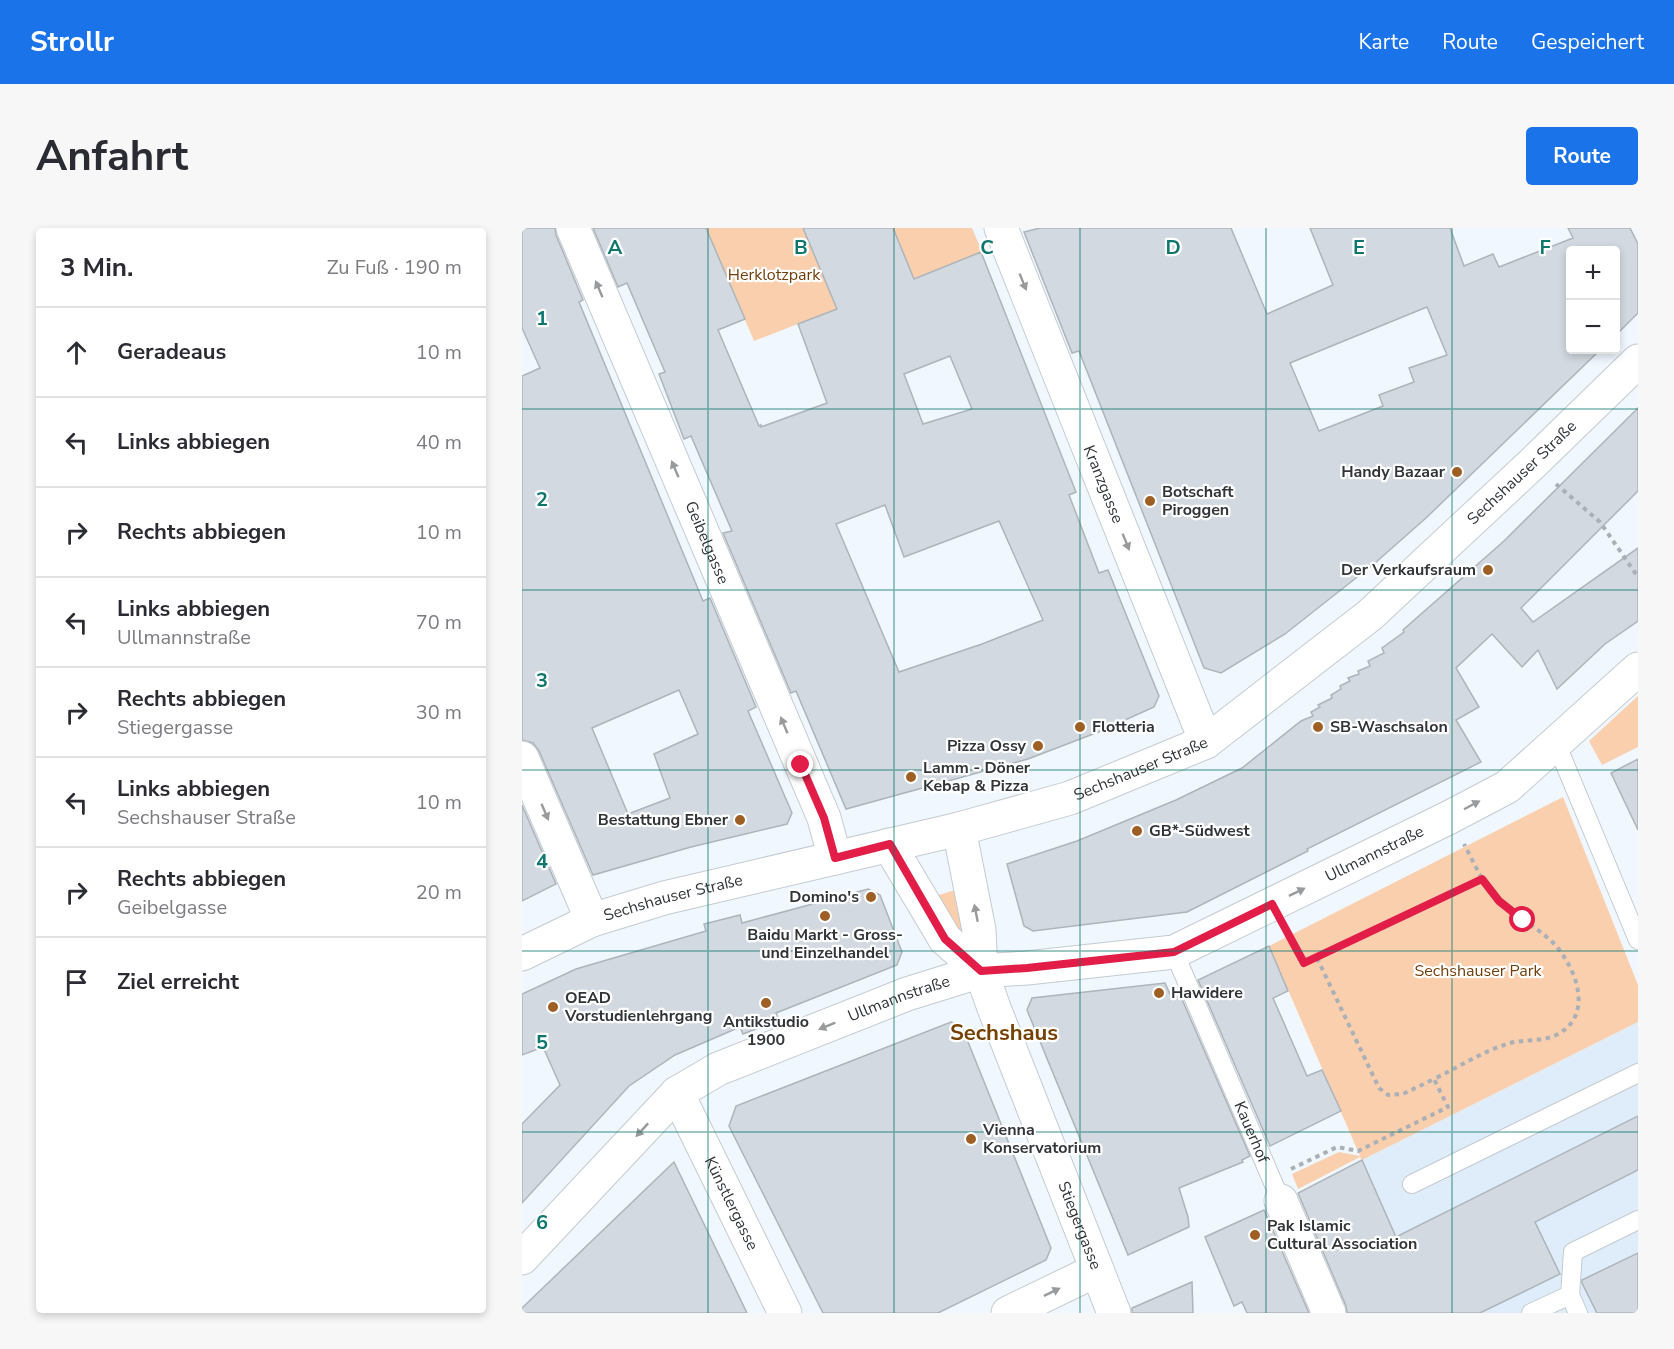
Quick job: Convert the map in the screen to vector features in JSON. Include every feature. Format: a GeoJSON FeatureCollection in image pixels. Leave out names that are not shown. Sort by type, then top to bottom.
{"type":"FeatureCollection","features":[{"type":"Feature","properties":{"kind":"street","name":"Geibelgasse"},"geometry":{"type":"LineString","coordinates":[[573,228],[824,818],[835,858]]}},
{"type":"Feature","properties":{"kind":"street","name":"Kranzgasse"},"geometry":{"type":"LineString","coordinates":[[1001,228],[1206,742]]}},
{"type":"Feature","properties":{"kind":"street","name":"Sechshauser Straße"},"geometry":{"type":"LineString","coordinates":[[522,954],[592,920],[664,898],[959,829],[1070,798],[1206,742],[1370,615],[1638,362]]}},
{"type":"Feature","properties":{"kind":"street","name":"Ullmannstraße"},"geometry":{"type":"LineString","coordinates":[[522,1257],[677,1093],[718,1069],[907,994],[981,971],[1174,952],[1507,787],[1638,669]]}},
{"type":"Feature","properties":{"kind":"street"},"geometry":{"type":"LineString","coordinates":[[522,758],[592,920]]}},
{"type":"Feature","properties":{"kind":"street","name":"Stiegergasse"},"geometry":{"type":"LineString","coordinates":[[959,829],[979,930],[981,971],[1114,1313]]}},
{"type":"Feature","properties":{"kind":"street","name":"Stiegergasse"},"geometry":{"type":"LineString","coordinates":[[890,844],[945,939],[981,971]]}},
{"type":"Feature","properties":{"kind":"street","name":"Künstlergasse"},"geometry":{"type":"LineString","coordinates":[[677,1093],[785,1313]]}},
{"type":"Feature","properties":{"kind":"street","name":"Kauerhof"},"geometry":{"type":"LineString","coordinates":[[1276,1190],[1329,1313]]}},
{"type":"Feature","properties":{"kind":"street"},"geometry":{"type":"LineString","coordinates":[[1008,1313],[1097,1270]]}},
{"type":"Feature","properties":{"kind":"lane"},"geometry":{"type":"LineString","coordinates":[[1556,743],[1638,940]]}},
{"type":"Feature","properties":{"kind":"lane","name":"Kauerhof"},"geometry":{"type":"LineString","coordinates":[[1174,952],[1276,1190]]}},
{"type":"Feature","properties":{"kind":"lane"},"geometry":{"type":"LineString","coordinates":[[1412,1185],[1636,1078]]}},
{"type":"Feature","properties":{"kind":"lane"},"geometry":{"type":"LineString","coordinates":[[1578,1313],[1570,1295],[1573,1252],[1638,1220]]}},
{"type":"Feature","properties":{"kind":"lane"},"geometry":{"type":"LineString","coordinates":[[1531,1313],[1570,1295]]}},
{"type":"Feature","properties":{"kind":"path"},"geometry":{"type":"LineString","coordinates":[[1533,463],[1600,522],[1638,577]]}},
{"type":"Feature","properties":{"kind":"path"},"geometry":{"type":"LineString","coordinates":[[1317,958],[1379,1088],[1388,1095],[1403,1094],[1506,1044],[1558,1035],[1571,1024],[1580,1008],[1579,990],[1571,968],[1558,948],[1545,935],[1499,901],[1482,879],[1450,817]]}},
{"type":"Feature","properties":{"kind":"path"},"geometry":{"type":"LineString","coordinates":[[1272,904],[1304,963],[1482,879]]}},
{"type":"Feature","properties":{"kind":"path"},"geometry":{"type":"LineString","coordinates":[[1276,1190],[1337,1147],[1358,1151],[1448,1107],[1434,1079]]}},
{"type":"Feature","properties":{"kind":"shaded area"},"geometry":{"type":"Polygon","coordinates":[[[1638,1022],[1638,1313],[1428,1313],[1362,1160],[1638,1022]]]}},
{"type":"Feature","properties":{"kind":"green space","name":"Herklotzpark"},"geometry":{"type":"Polygon","coordinates":[[[706,228],[803,228],[832,296],[849,304],[754,341],[706,228]]]}},
{"type":"Feature","properties":{"kind":"green space"},"geometry":{"type":"Polygon","coordinates":[[[893,228],[972,228],[982,252],[913,279],[893,228]]]}},
{"type":"Feature","properties":{"kind":"green space"},"geometry":{"type":"Polygon","coordinates":[[[1638,696],[1638,747],[1602,765],[1589,741],[1638,696]]]}},
{"type":"Feature","properties":{"kind":"green space","name":"Sechshauser Park"},"geometry":{"type":"Polygon","coordinates":[[[1563,797],[1638,985],[1638,1022],[1362,1160],[1360,1157],[1298,1189],[1292,1174],[1339,1152],[1360,1156],[1269,946],[1563,797]]]}},
{"type":"Feature","properties":{"kind":"green space"},"geometry":{"type":"Polygon","coordinates":[[[955,890],[965,931],[961,934],[936,896],[955,890]]]}},
{"type":"Feature","properties":{"kind":"building"},"geometry":{"type":"Polygon","coordinates":[[[522,228],[555,228],[583,300],[579,302],[703,601],[710,598],[756,707],[748,711],[792,813],[787,824],[691,847],[593,875],[539,751],[533,743],[522,740],[522,376],[540,368],[522,328],[522,228]],[[679,690],[592,728],[628,814],[670,798],[654,754],[698,734],[679,690]]]}},
{"type":"Feature","properties":{"kind":"building"},"geometry":{"type":"Polygon","coordinates":[[[593,228],[706,228],[745,319],[718,330],[761,427],[827,403],[798,324],[837,309],[803,228],[893,228],[914,279],[981,252],[1076,492],[1069,495],[1099,573],[1108,570],[1159,696],[1154,707],[1101,731],[1028,759],[846,809],[796,691],[791,693],[723,533],[732,531],[691,436],[684,439],[659,374],[665,372],[627,283],[618,287],[593,228]],[[950,356],[904,374],[923,424],[972,409],[950,356]],[[885,505],[836,524],[899,672],[982,644],[1043,620],[999,521],[904,557],[885,505]]]}},
{"type":"Feature","properties":{"kind":"building"},"geometry":{"type":"Polygon","coordinates":[[[1040,228],[1231,228],[1267,314],[1333,285],[1310,228],[1450,228],[1464,266],[1493,254],[1499,267],[1573,238],[1568,228],[1630,228],[1638,244],[1638,313],[1620,331],[1620,246],[1566,246],[1566,354],[1596,354],[1426,518],[1375,563],[1285,634],[1221,673],[1204,668],[1079,351],[1072,353],[1024,232],[1040,228]],[[1427,307],[1290,363],[1319,431],[1383,406],[1379,395],[1414,382],[1409,368],[1447,355],[1427,307]]]}},
{"type":"Feature","properties":{"kind":"building"},"geometry":{"type":"Polygon","coordinates":[[[1638,408],[1638,491],[1521,608],[1533,622],[1638,548],[1638,621],[1605,644],[1557,689],[1538,650],[1522,667],[1492,634],[1456,668],[1479,707],[1456,720],[1481,762],[1187,912],[1033,931],[1024,926],[1007,864],[1077,841],[1176,800],[1242,768],[1301,721],[1313,716],[1311,712],[1320,707],[1318,705],[1332,698],[1331,695],[1341,689],[1340,686],[1350,681],[1348,678],[1370,666],[1368,661],[1384,653],[1382,648],[1404,632],[1403,630],[1504,541],[1638,408]]]}},
{"type":"Feature","properties":{"kind":"building"},"geometry":{"type":"Polygon","coordinates":[[[1638,759],[1638,830],[1611,773],[1638,759]]]}},
{"type":"Feature","properties":{"kind":"building"},"geometry":{"type":"Polygon","coordinates":[[[522,805],[556,884],[522,901],[522,805]]]}},
{"type":"Feature","properties":{"kind":"building"},"geometry":{"type":"Polygon","coordinates":[[[868,889],[880,895],[902,952],[897,965],[776,1013],[779,1020],[743,1034],[740,1027],[675,1055],[629,1086],[522,1203],[522,1124],[560,1085],[543,1047],[522,1055],[522,994],[576,969],[706,931],[704,924],[740,915],[742,923],[868,889]]]}},
{"type":"Feature","properties":{"kind":"building"},"geometry":{"type":"Polygon","coordinates":[[[1269,946],[1288,991],[1273,998],[1307,1076],[1322,1070],[1341,1111],[1270,1146],[1198,980],[1269,946]]]}},
{"type":"Feature","properties":{"kind":"building"},"geometry":{"type":"Polygon","coordinates":[[[1165,983],[1170,994],[1178,990],[1250,1156],[1242,1160],[1243,1162],[1179,1188],[1189,1227],[1128,1255],[1027,1010],[1032,998],[1165,983]]]}},
{"type":"Feature","properties":{"kind":"building"},"geometry":{"type":"Polygon","coordinates":[[[951,1022],[962,1027],[1051,1248],[1046,1260],[938,1313],[823,1313],[729,1126],[736,1106],[951,1022]]]}},
{"type":"Feature","properties":{"kind":"building"},"geometry":{"type":"Polygon","coordinates":[[[1638,1116],[1638,1170],[1535,1222],[1560,1274],[1480,1313],[1347,1313],[1298,1193],[1362,1160],[1396,1237],[1638,1116]]]}},
{"type":"Feature","properties":{"kind":"building"},"geometry":{"type":"Polygon","coordinates":[[[674,1162],[747,1313],[522,1313],[522,1308],[674,1162]]]}},
{"type":"Feature","properties":{"kind":"building"},"geometry":{"type":"Polygon","coordinates":[[[1264,1210],[1309,1313],[1247,1313],[1242,1302],[1234,1306],[1205,1237],[1264,1210]]]}},
{"type":"Feature","properties":{"kind":"building"},"geometry":{"type":"Polygon","coordinates":[[[1638,1253],[1638,1313],[1597,1313],[1582,1280],[1638,1253]]]}},
{"type":"Feature","properties":{"kind":"building"},"geometry":{"type":"Polygon","coordinates":[[[1192,1282],[1193,1313],[1132,1313],[1132,1308],[1192,1282]]]}},
{"type":"Feature","properties":{"kind":"place","name":"Handy Bazaar"},"geometry":{"type":"Point","coordinates":[1457,472]}},
{"type":"Feature","properties":{"kind":"place","name":"Botschaft Piroggen"},"geometry":{"type":"Point","coordinates":[1150,501]}},
{"type":"Feature","properties":{"kind":"place","name":"Der Verkaufsraum"},"geometry":{"type":"Point","coordinates":[1488,570]}},
{"type":"Feature","properties":{"kind":"place","name":"Flotteria"},"geometry":{"type":"Point","coordinates":[1080,727]}},
{"type":"Feature","properties":{"kind":"place","name":"SB-Waschsalon"},"geometry":{"type":"Point","coordinates":[1318,727]}},
{"type":"Feature","properties":{"kind":"place","name":"Pizza Ossy"},"geometry":{"type":"Point","coordinates":[1038,746]}},
{"type":"Feature","properties":{"kind":"place","name":"Lamm - Döner Kebap & Pizza"},"geometry":{"type":"Point","coordinates":[911,777]}},
{"type":"Feature","properties":{"kind":"place","name":"Bestattung Ebner"},"geometry":{"type":"Point","coordinates":[740,820]}},
{"type":"Feature","properties":{"kind":"place","name":"GB*-Südwest"},"geometry":{"type":"Point","coordinates":[1137,831]}},
{"type":"Feature","properties":{"kind":"place","name":"Domino's"},"geometry":{"type":"Point","coordinates":[871,897]}},
{"type":"Feature","properties":{"kind":"place","name":"Baidu Markt - Gross- und Einzelhandel"},"geometry":{"type":"Point","coordinates":[825,916]}},
{"type":"Feature","properties":{"kind":"place","name":"Hawidere"},"geometry":{"type":"Point","coordinates":[1159,993]}},
{"type":"Feature","properties":{"kind":"place","name":"Antikstudio 1900"},"geometry":{"type":"Point","coordinates":[766,1003]}},
{"type":"Feature","properties":{"kind":"place","name":"OEAD Vorstudienlehrgang"},"geometry":{"type":"Point","coordinates":[553,1007]}},
{"type":"Feature","properties":{"kind":"place","name":"Vienna Konservatorium"},"geometry":{"type":"Point","coordinates":[971,1139]}},
{"type":"Feature","properties":{"kind":"place","name":"Pak Islamic Cultural Association"},"geometry":{"type":"Point","coordinates":[1255,1235]}},
{"type":"Feature","properties":{"kind":"district","name":"Sechshaus"},"geometry":{"type":"Point","coordinates":[1004,1033]}},
{"type":"Feature","properties":{"kind":"route"},"geometry":{"type":"LineString","coordinates":[[801,765],[824,818],[835,858],[890,844],[945,939],[981,971],[1174,952],[1272,904],[1304,963],[1482,879],[1499,901],[1523,920]]}}]}
